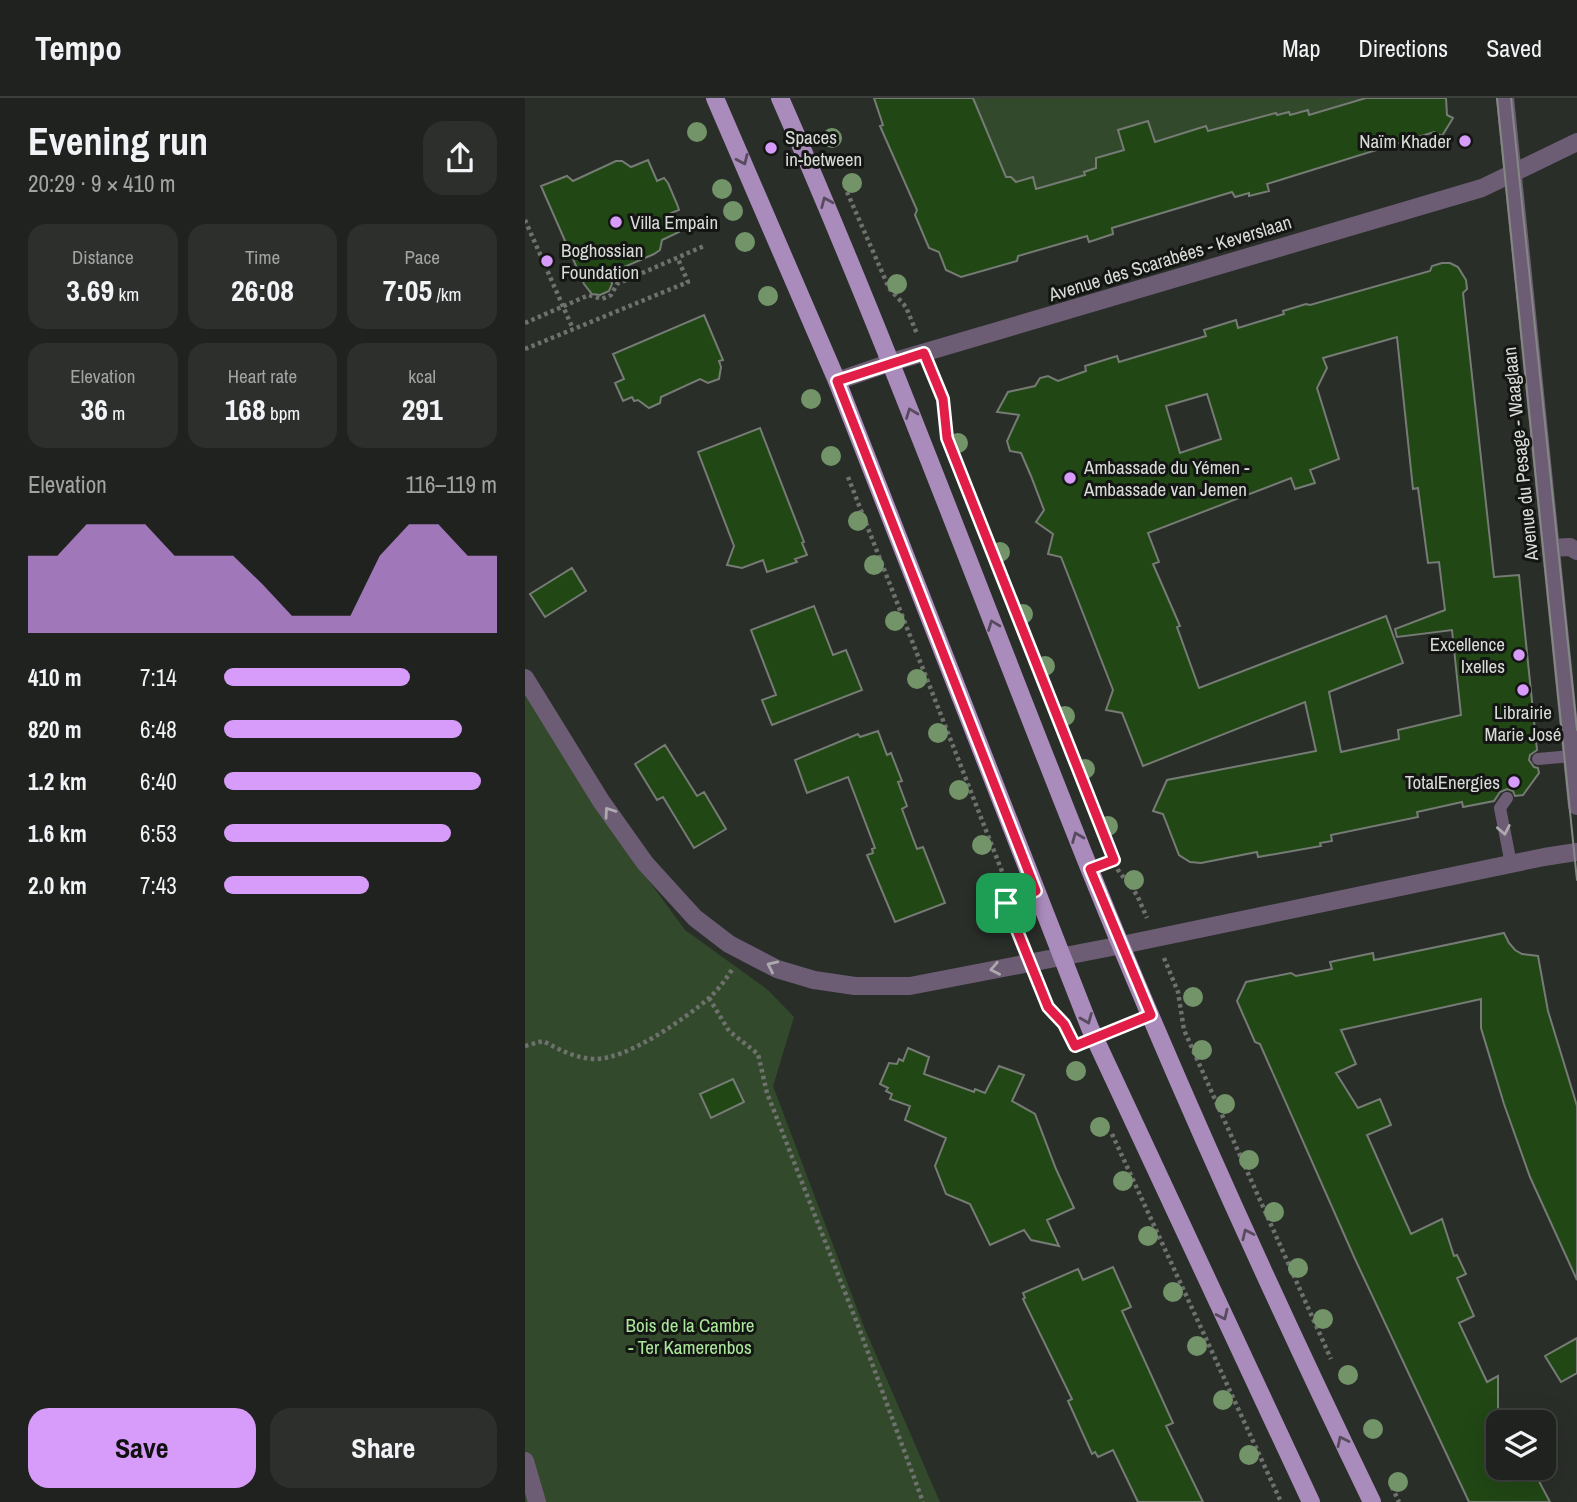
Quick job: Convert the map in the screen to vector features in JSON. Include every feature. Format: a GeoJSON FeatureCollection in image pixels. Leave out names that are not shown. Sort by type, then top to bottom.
{"type":"FeatureCollection","features":[{"type":"Feature","properties":{"kind":"main road"},"geometry":{"type":"LineString","coordinates":[[715,98],[837,381],[1095,1038],[1311,1502]]}},
{"type":"Feature","properties":{"kind":"main road"},"geometry":{"type":"LineString","coordinates":[[780,98],[891,362],[1090,869],[1151,1015],[1239,1219],[1372,1502]]}},
{"type":"Feature","properties":{"kind":"street","name":"Avenue du Pesage - Waaglaan"},"geometry":{"type":"LineString","coordinates":[[1505,98],[1577,806]]}},
{"type":"Feature","properties":{"kind":"street","name":"Avenue des Scarabées - Keverslaan"},"geometry":{"type":"LineString","coordinates":[[837,381],[891,362],[1471,191],[1577,142]]}},
{"type":"Feature","properties":{"kind":"street"},"geometry":{"type":"LineString","coordinates":[[1551,548],[1570,547],[1577,551]]}},
{"type":"Feature","properties":{"kind":"street"},"geometry":{"type":"LineString","coordinates":[[525,678],[601,801],[645,863],[695,919],[777,969],[814,980],[855,986],[910,986],[1122,945],[1544,856],[1577,852]]}},
{"type":"Feature","properties":{"kind":"street"},"geometry":{"type":"LineString","coordinates":[[525,1461],[537,1502]]}},
{"type":"Feature","properties":{"kind":"lane"},"geometry":{"type":"LineString","coordinates":[[1538,759],[1572,756]]}},
{"type":"Feature","properties":{"kind":"lane"},"geometry":{"type":"LineString","coordinates":[[1507,798],[1500,808],[1511,864]]}},
{"type":"Feature","properties":{"kind":"path"},"geometry":{"type":"LineString","coordinates":[[845,187],[889,288],[906,307],[943,399],[947,438],[1114,860],[1121,875],[1137,895],[1156,938],[1178,992],[1184,1030],[1332,1362]]}},
{"type":"Feature","properties":{"kind":"path"},"geometry":{"type":"LineString","coordinates":[[525,220],[573,329]]}},
{"type":"Feature","properties":{"kind":"path"},"geometry":{"type":"LineString","coordinates":[[525,323],[589,295],[602,299],[611,295],[617,284],[703,246]]}},
{"type":"Feature","properties":{"kind":"path"},"geometry":{"type":"LineString","coordinates":[[525,349],[688,282],[678,259]]}},
{"type":"Feature","properties":{"kind":"path"},"geometry":{"type":"LineString","coordinates":[[848,476],[1005,879],[1006,903],[1048,1007],[1064,1024],[1075,1046],[1180,1003]]}},
{"type":"Feature","properties":{"kind":"path"},"geometry":{"type":"LineString","coordinates":[[1090,869],[1114,860]]}},
{"type":"Feature","properties":{"kind":"path"},"geometry":{"type":"LineString","coordinates":[[1006,903],[1036,891]]}},
{"type":"Feature","properties":{"kind":"path"},"geometry":{"type":"LineString","coordinates":[[525,1046],[543,1041],[567,1054],[596,1059],[625,1054],[709,998],[723,984],[744,951]]}},
{"type":"Feature","properties":{"kind":"path"},"geometry":{"type":"LineString","coordinates":[[709,998],[729,1031],[758,1054],[767,1093],[859,1328],[923,1502]]}},
{"type":"Feature","properties":{"kind":"path"},"geometry":{"type":"LineString","coordinates":[[1109,1126],[1281,1502]]}},
{"type":"Feature","properties":{"kind":"path"},"geometry":{"type":"LineString","coordinates":[[1388,1480],[1399,1502]]}},
{"type":"Feature","properties":{"kind":"green space"},"geometry":{"type":"Polygon","coordinates":[[[961,98],[1366,98],[1312,125],[1307,110],[1290,115],[1289,112],[1266,115],[1253,137],[1248,119],[1234,123],[1237,133],[1155,142],[1148,121],[1118,130],[1131,173],[1107,155],[1096,158],[1099,168],[1084,172],[1086,181],[1070,179],[1036,189],[1033,177],[1014,183],[1002,180],[961,98]]]}},
{"type":"Feature","properties":{"kind":"green space","name":"Bois de la Cambre - Ter Kamerenbos"},"geometry":{"type":"Polygon","coordinates":[[[525,691],[594,806],[685,930],[768,990],[794,1017],[773,1086],[864,1327],[940,1502],[525,1502],[525,691]]]}},
{"type":"Feature","properties":{"kind":"building"},"geometry":{"type":"Polygon","coordinates":[[[874,98],[973,98],[1006,177],[1011,177],[1016,182],[1033,177],[1036,189],[1085,175],[1084,172],[1096,168],[1096,158],[1124,150],[1118,130],[1148,121],[1155,142],[1206,126],[1208,131],[1276,113],[1289,112],[1290,115],[1308,110],[1309,115],[1366,98],[1446,98],[1447,115],[1453,118],[1442,136],[1434,132],[1267,184],[1269,191],[1235,197],[1232,192],[1112,228],[1113,234],[1089,242],[1087,236],[1018,256],[1017,261],[961,277],[946,270],[939,252],[929,248],[915,215],[917,210],[880,126],[883,125],[874,98]]]}},
{"type":"Feature","properties":{"kind":"building","name":"Villa Empain"},"geometry":{"type":"Polygon","coordinates":[[[648,160],[657,181],[664,178],[668,183],[679,210],[671,213],[679,232],[662,240],[660,250],[654,254],[610,273],[612,284],[609,291],[600,295],[592,294],[584,284],[541,186],[567,176],[573,181],[616,161],[622,161],[631,167],[648,160]]]}},
{"type":"Feature","properties":{"kind":"building"},"geometry":{"type":"Polygon","coordinates":[[[1450,263],[1458,267],[1466,280],[1467,289],[1463,293],[1494,577],[1519,575],[1537,750],[1530,755],[1529,760],[1538,768],[1539,773],[1523,795],[1515,796],[1513,791],[1507,789],[1500,792],[1494,801],[1463,807],[1462,802],[1417,812],[1418,817],[1331,835],[1332,841],[1320,843],[1321,846],[1258,857],[1257,852],[1201,863],[1190,862],[1179,855],[1163,814],[1153,811],[1167,780],[1316,751],[1305,702],[1143,766],[1122,713],[1106,710],[1113,690],[1061,557],[1048,554],[1053,534],[1036,522],[1044,510],[1031,476],[1021,453],[1010,451],[1007,441],[1019,415],[997,412],[1008,392],[1035,386],[1040,378],[1048,376],[1058,381],[1086,371],[1085,366],[1117,356],[1119,362],[1206,336],[1204,330],[1236,320],[1238,328],[1284,314],[1283,311],[1306,304],[1430,271],[1432,266],[1450,263]],[[1397,337],[1323,358],[1327,368],[1317,388],[1339,459],[1310,470],[1315,483],[1295,489],[1291,478],[1148,533],[1159,562],[1153,564],[1180,626],[1177,627],[1199,688],[1386,616],[1403,663],[1329,692],[1341,752],[1399,739],[1398,730],[1461,715],[1452,630],[1397,637],[1395,629],[1445,610],[1439,562],[1428,563],[1418,488],[1413,489],[1397,337]],[[1207,394],[1166,406],[1180,453],[1221,439],[1207,394]]]}},
{"type":"Feature","properties":{"kind":"building"},"geometry":{"type":"Polygon","coordinates":[[[704,315],[723,360],[719,361],[719,379],[708,383],[700,379],[661,397],[660,403],[649,408],[638,400],[634,401],[632,397],[623,401],[615,383],[624,379],[613,354],[704,315]]]}},
{"type":"Feature","properties":{"kind":"building"},"geometry":{"type":"Polygon","coordinates":[[[760,428],[807,555],[795,559],[797,562],[767,572],[763,560],[742,568],[727,565],[734,546],[698,452],[760,428]]]}},
{"type":"Feature","properties":{"kind":"building"},"geometry":{"type":"Polygon","coordinates":[[[572,568],[586,591],[545,617],[530,594],[572,568]]]}},
{"type":"Feature","properties":{"kind":"building"},"geometry":{"type":"Polygon","coordinates":[[[814,606],[833,655],[846,650],[862,690],[772,725],[762,700],[776,695],[751,630],[814,606]]]}},
{"type":"Feature","properties":{"kind":"building"},"geometry":{"type":"Polygon","coordinates":[[[878,731],[887,755],[891,753],[902,781],[898,782],[907,806],[902,809],[917,849],[923,847],[945,903],[895,922],[867,855],[873,853],[872,849],[875,848],[848,777],[807,793],[795,760],[858,734],[860,737],[878,731]]]}},
{"type":"Feature","properties":{"kind":"building"},"geometry":{"type":"Polygon","coordinates":[[[665,745],[697,796],[704,792],[726,829],[694,848],[663,797],[657,800],[635,764],[665,745]]]}},
{"type":"Feature","properties":{"kind":"building"},"geometry":{"type":"Polygon","coordinates":[[[1504,933],[1515,950],[1522,954],[1538,956],[1548,1011],[1577,1106],[1577,1280],[1530,1177],[1504,1104],[1481,1028],[1481,999],[1341,1030],[1356,1064],[1336,1073],[1358,1108],[1380,1099],[1391,1125],[1367,1135],[1411,1234],[1442,1219],[1454,1256],[1457,1255],[1466,1274],[1457,1278],[1474,1316],[1459,1323],[1487,1382],[1498,1376],[1498,1410],[1486,1410],[1486,1480],[1538,1480],[1550,1502],[1469,1502],[1355,1259],[1260,1044],[1255,1042],[1237,1001],[1246,982],[1291,973],[1296,976],[1332,969],[1330,962],[1373,953],[1374,960],[1504,933]]]}},
{"type":"Feature","properties":{"kind":"building"},"geometry":{"type":"Polygon","coordinates":[[[908,1048],[929,1057],[924,1074],[974,1092],[975,1089],[985,1093],[999,1066],[1024,1075],[1012,1101],[1035,1114],[1074,1208],[1047,1220],[1059,1246],[1031,1240],[1024,1230],[990,1245],[970,1204],[946,1194],[935,1166],[946,1138],[905,1120],[910,1106],[890,1099],[892,1094],[886,1091],[888,1088],[880,1084],[889,1063],[897,1064],[899,1059],[903,1061],[908,1048]]]}},
{"type":"Feature","properties":{"kind":"building"},"geometry":{"type":"Polygon","coordinates":[[[733,1079],[744,1102],[711,1118],[700,1094],[733,1079]]]}},
{"type":"Feature","properties":{"kind":"building"},"geometry":{"type":"Polygon","coordinates":[[[1113,1267],[1131,1307],[1122,1311],[1173,1423],[1166,1426],[1203,1502],[1138,1502],[1113,1450],[1098,1457],[1095,1452],[1092,1454],[1068,1401],[1072,1399],[1023,1299],[1023,1293],[1078,1269],[1083,1280],[1113,1267]]]}},
{"type":"Feature","properties":{"kind":"building"},"geometry":{"type":"Polygon","coordinates":[[[1577,1338],[1577,1373],[1561,1382],[1545,1356],[1577,1338]]]}},
{"type":"Feature","properties":{"kind":"tram line"},"geometry":{"type":"LineString","coordinates":[[1497,98],[1577,880]]}},
{"type":"Feature","properties":{"kind":"tram line"},"geometry":{"type":"LineString","coordinates":[[1511,98],[1577,730]]}},
{"type":"Feature","properties":{"kind":"place","name":"Naïm Khader"},"geometry":{"type":"Point","coordinates":[1465,141]}},
{"type":"Feature","properties":{"kind":"place","name":"Spaces in-between"},"geometry":{"type":"Point","coordinates":[771,148]}},
{"type":"Feature","properties":{"kind":"place","name":"Villa Empain"},"geometry":{"type":"Point","coordinates":[616,222]}},
{"type":"Feature","properties":{"kind":"place","name":"Boghossian Foundation"},"geometry":{"type":"Point","coordinates":[547,261]}},
{"type":"Feature","properties":{"kind":"place","name":"Ambassade du Yémen - Ambassade van Jemen"},"geometry":{"type":"Point","coordinates":[1070,478]}},
{"type":"Feature","properties":{"kind":"place","name":"Excellence Ixelles"},"geometry":{"type":"Point","coordinates":[1519,655]}},
{"type":"Feature","properties":{"kind":"place","name":"Librairie Marie José"},"geometry":{"type":"Point","coordinates":[1523,690]}},
{"type":"Feature","properties":{"kind":"place","name":"TotalEnergies"},"geometry":{"type":"Point","coordinates":[1514,782]}},
{"type":"Feature","properties":{"kind":"route"},"geometry":{"type":"LineString","coordinates":[[924,353],[943,399],[947,438],[1114,860],[1090,869],[1151,1015],[1075,1046],[1064,1024],[1048,1007],[1006,903],[1036,891],[837,381],[924,353]]}}]}
